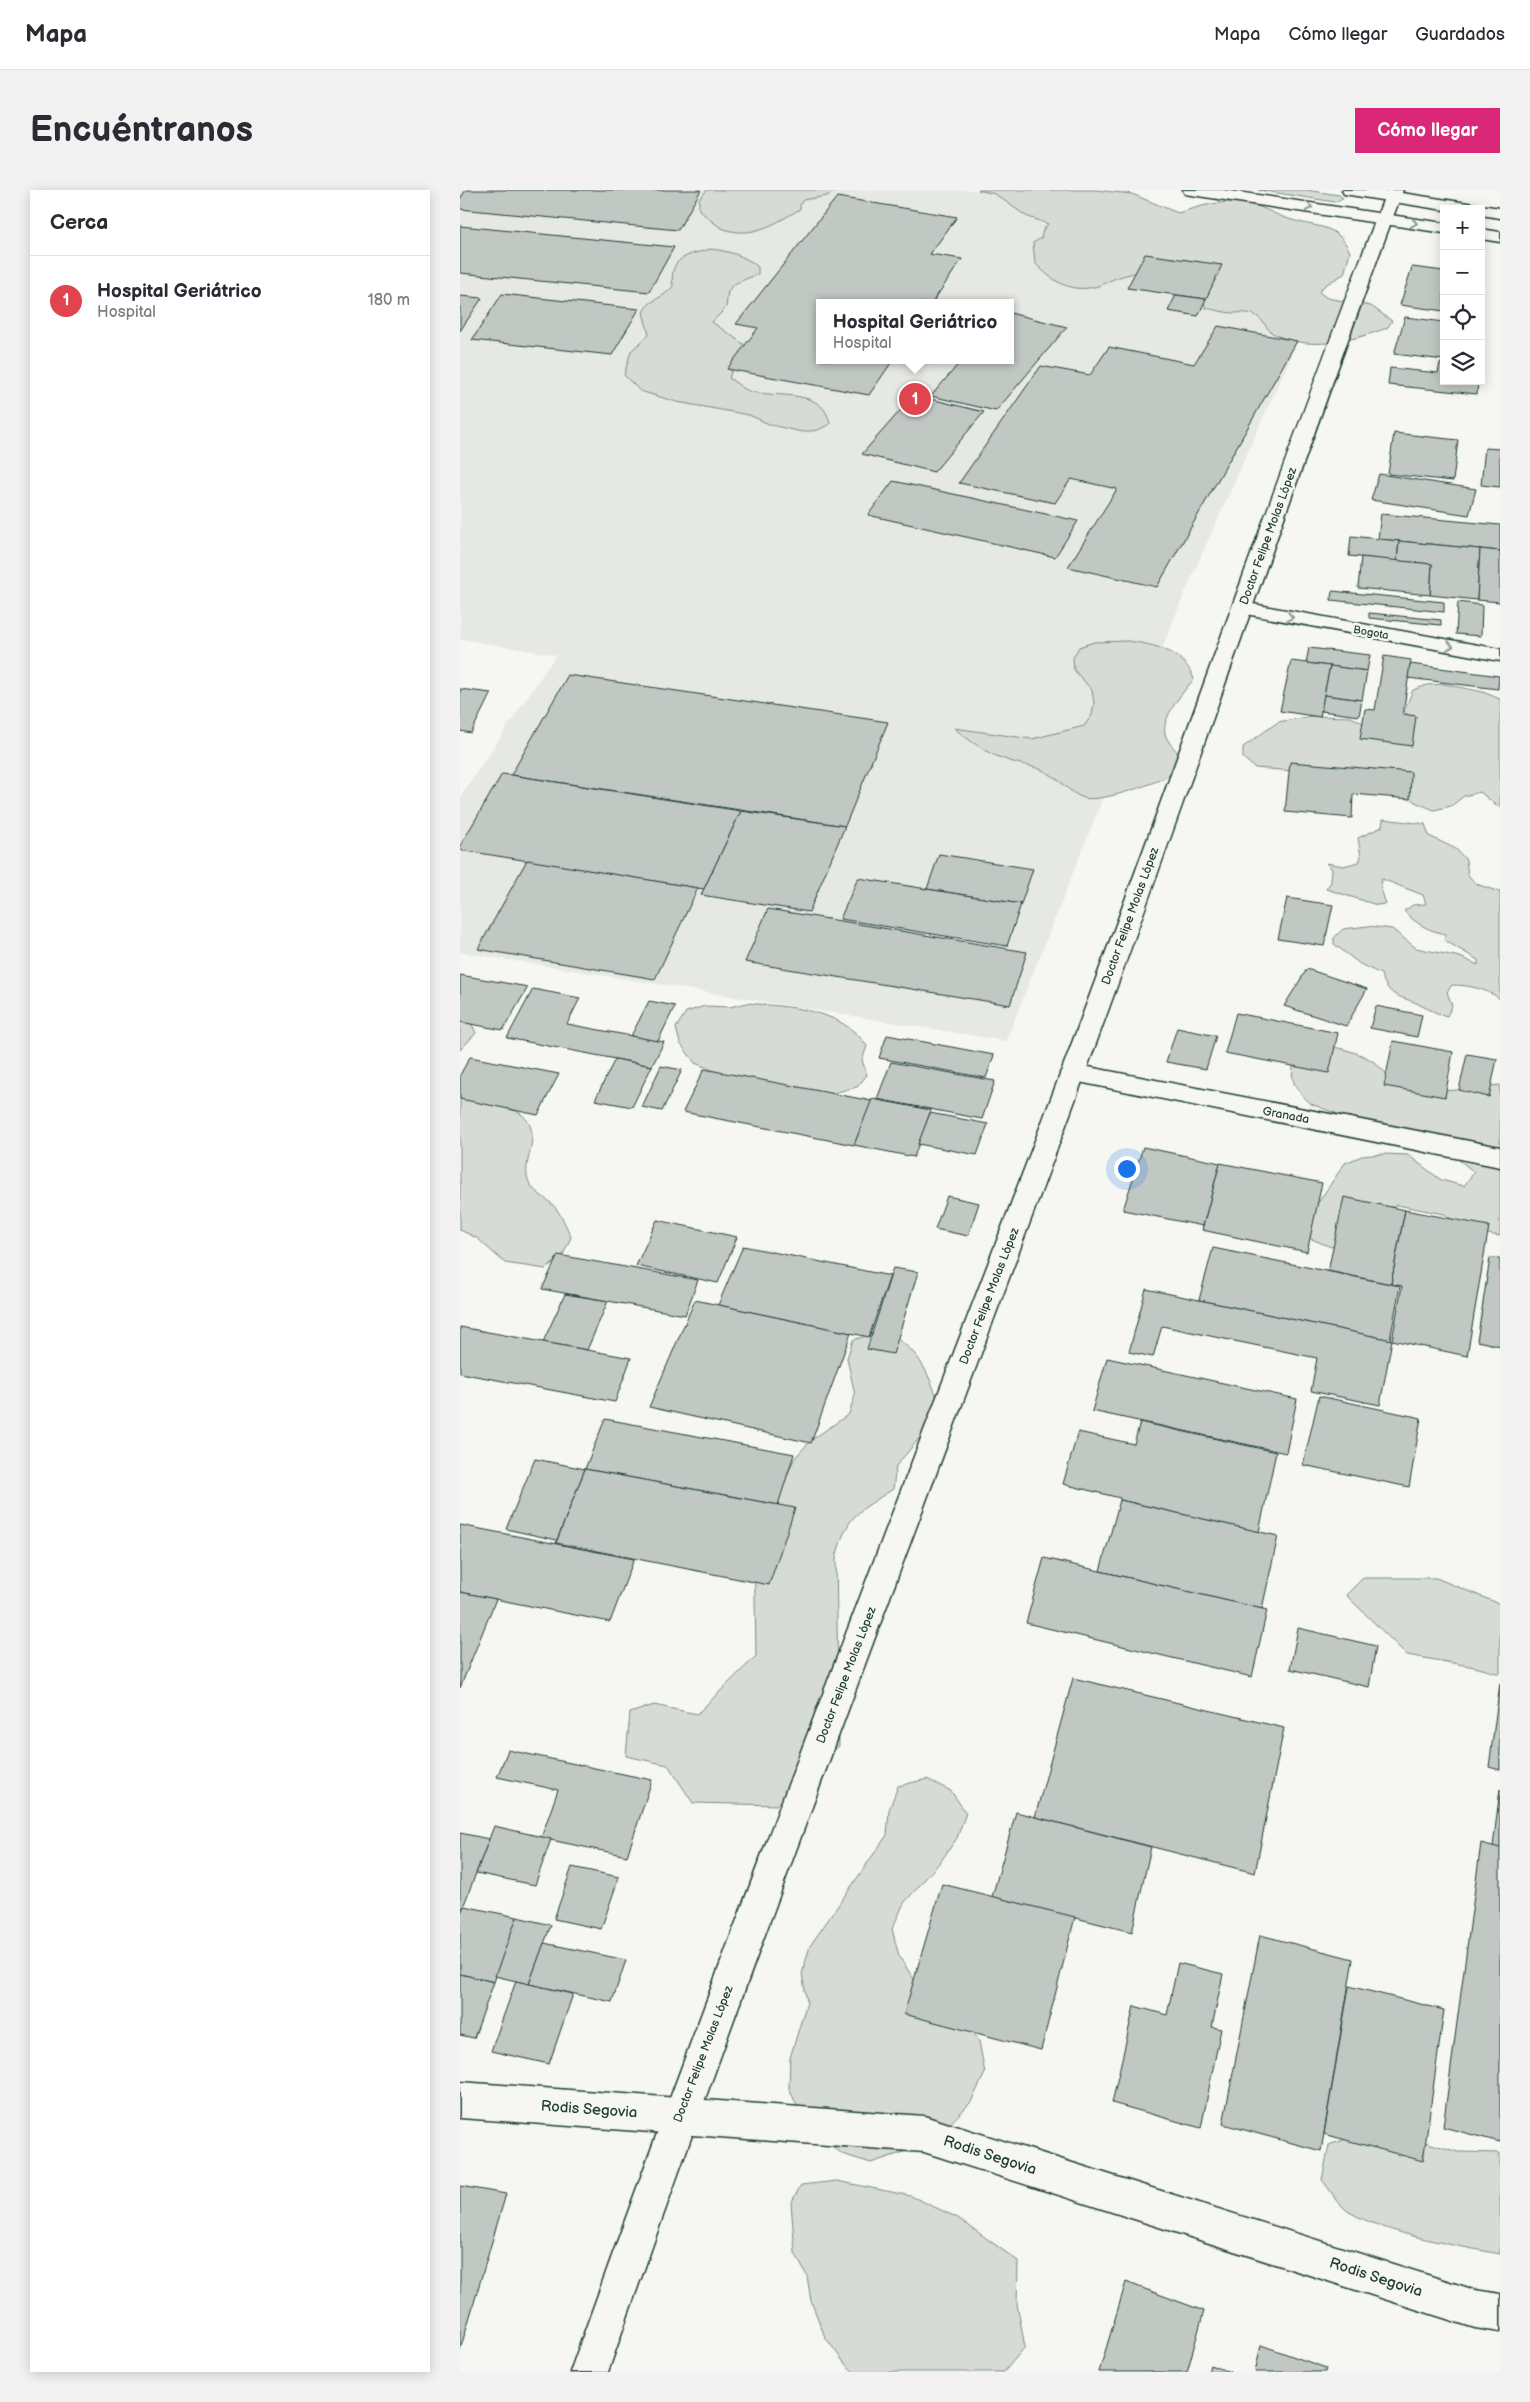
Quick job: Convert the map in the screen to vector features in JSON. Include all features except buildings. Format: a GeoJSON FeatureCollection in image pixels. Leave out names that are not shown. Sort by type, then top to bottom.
{"type":"FeatureCollection","features":[{"type":"Feature","properties":{"kind":"main road"},"geometry":{"type":"LineString","coordinates":[[1192,190],[1384,216],[1440,227]]}},
{"type":"Feature","properties":{"kind":"main road"},"geometry":{"type":"LineString","coordinates":[[1350,190],[1394,193],[1452,205]]}},
{"type":"Feature","properties":{"kind":"main road","name":"Doctor Felipe Molas López"},"geometry":{"type":"LineString","coordinates":[[589,2372],[680,2115],[1073,1073],[1384,216],[1394,193]]}},
{"type":"Feature","properties":{"kind":"main road"},"geometry":{"type":"LineString","coordinates":[[1485,211],[1500,213]]}},
{"type":"Feature","properties":{"kind":"main road"},"geometry":{"type":"LineString","coordinates":[[1485,235],[1500,237]]}},
{"type":"Feature","properties":{"kind":"main road","name":"Bogota"},"geometry":{"type":"LineString","coordinates":[[1242,608],[1500,655]]}},
{"type":"Feature","properties":{"kind":"main road","name":"Granada"},"geometry":{"type":"LineString","coordinates":[[1073,1073],[1500,1157]]}},
{"type":"Feature","properties":{"kind":"main road","name":"Rodis Segovia"},"geometry":{"type":"LineString","coordinates":[[460,2100],[924,2134],[1475,2308],[1500,2313]]}},
{"type":"Feature","properties":{"kind":"shaded area"},"geometry":{"type":"Polygon","coordinates":[[[460,190],[1029,190],[1345,236],[1184,594],[1006,1041],[460,952],[460,797],[556,655],[460,639],[460,190]]]}},
{"type":"Feature","properties":{"kind":"shaded area"},"geometry":{"type":"Polygon","coordinates":[[[707,190],[838,190],[827,196],[803,200],[800,209],[764,228],[754,231],[735,232],[724,229],[714,223],[699,210],[699,199],[707,190]]]}},
{"type":"Feature","properties":{"kind":"shaded area"},"geometry":{"type":"Polygon","coordinates":[[[978,190],[1096,190],[1132,194],[1178,213],[1227,202],[1247,203],[1257,206],[1288,219],[1326,228],[1339,236],[1350,252],[1344,274],[1325,285],[1319,292],[1327,298],[1371,306],[1392,321],[1387,328],[1331,343],[1302,342],[1288,339],[1271,332],[1259,318],[1252,314],[1229,313],[1206,308],[1203,300],[1207,294],[1213,268],[1207,264],[1155,255],[1155,263],[1145,269],[1101,285],[1081,288],[1064,285],[1049,276],[1035,263],[1033,243],[1041,238],[1043,230],[1048,224],[1026,216],[995,194],[978,190]]]}},
{"type":"Feature","properties":{"kind":"shaded area"},"geometry":{"type":"Polygon","coordinates":[[[1258,190],[1306,190],[1339,195],[1343,198],[1335,202],[1258,190]]]}},
{"type":"Feature","properties":{"kind":"shaded area"},"geometry":{"type":"Polygon","coordinates":[[[711,249],[736,254],[758,267],[758,274],[734,284],[728,291],[726,308],[712,322],[749,348],[732,369],[729,378],[750,391],[764,394],[788,395],[810,400],[819,405],[826,413],[830,424],[818,430],[802,432],[771,425],[749,415],[677,402],[640,391],[624,375],[631,351],[649,335],[643,312],[649,304],[673,286],[672,276],[674,268],[682,258],[711,249]]]}},
{"type":"Feature","properties":{"kind":"shaded area"},"geometry":{"type":"Polygon","coordinates":[[[1128,641],[1159,647],[1168,651],[1183,662],[1194,679],[1174,705],[1166,720],[1166,737],[1183,760],[1176,771],[1168,776],[1116,795],[1092,799],[1084,798],[1042,770],[988,752],[954,728],[1032,739],[1084,726],[1092,715],[1094,703],[1092,690],[1074,670],[1073,658],[1079,647],[1094,642],[1128,641]]]}},
{"type":"Feature","properties":{"kind":"shaded area"},"geometry":{"type":"Polygon","coordinates":[[[1444,684],[1483,692],[1500,699],[1500,808],[1480,792],[1464,796],[1451,806],[1434,810],[1415,802],[1391,783],[1255,768],[1243,758],[1243,747],[1278,722],[1312,716],[1351,717],[1381,732],[1400,738],[1414,732],[1413,721],[1404,711],[1413,690],[1427,685],[1444,684]]]}},
{"type":"Feature","properties":{"kind":"shaded area"},"geometry":{"type":"Polygon","coordinates":[[[1383,819],[1425,824],[1429,836],[1456,849],[1466,860],[1468,875],[1476,884],[1500,892],[1500,999],[1478,988],[1452,985],[1447,992],[1452,1006],[1447,1016],[1440,1014],[1392,993],[1384,983],[1381,974],[1360,964],[1334,944],[1334,938],[1343,929],[1368,926],[1392,929],[1416,948],[1460,957],[1478,965],[1478,960],[1444,940],[1446,934],[1423,926],[1404,911],[1413,905],[1426,904],[1423,895],[1382,879],[1381,889],[1386,904],[1377,905],[1326,889],[1331,882],[1332,869],[1326,863],[1343,866],[1359,862],[1361,857],[1358,838],[1382,827],[1383,819]]]}},
{"type":"Feature","properties":{"kind":"shaded area"},"geometry":{"type":"Polygon","coordinates":[[[747,1003],[797,1008],[829,1017],[843,1024],[856,1033],[867,1046],[862,1060],[867,1075],[857,1087],[829,1094],[725,1075],[695,1063],[680,1043],[676,1028],[686,1012],[705,1006],[730,1007],[747,1003]]]}},
{"type":"Feature","properties":{"kind":"shaded area"},"geometry":{"type":"Polygon","coordinates":[[[460,1014],[469,1018],[476,1033],[460,1050],[460,1014]]]}},
{"type":"Feature","properties":{"kind":"shaded area"},"geometry":{"type":"Polygon","coordinates":[[[1331,1046],[1364,1056],[1378,1065],[1397,1084],[1407,1088],[1441,1091],[1500,1085],[1500,1236],[1482,1233],[1460,1225],[1444,1214],[1397,1205],[1378,1214],[1349,1239],[1331,1247],[1309,1238],[1305,1222],[1345,1163],[1362,1156],[1384,1154],[1408,1155],[1441,1180],[1464,1186],[1474,1172],[1458,1159],[1311,1104],[1301,1094],[1293,1080],[1294,1061],[1331,1046]]]}},
{"type":"Feature","properties":{"kind":"shaded area"},"geometry":{"type":"Polygon","coordinates":[[[460,1077],[481,1099],[491,1104],[517,1111],[528,1121],[532,1138],[527,1164],[528,1180],[535,1191],[552,1204],[563,1220],[571,1237],[563,1255],[546,1269],[505,1263],[477,1238],[460,1230],[460,1077]]]}},
{"type":"Feature","properties":{"kind":"shaded area"},"geometry":{"type":"Polygon","coordinates":[[[875,1333],[895,1338],[914,1353],[926,1370],[942,1411],[896,1466],[893,1489],[855,1516],[844,1532],[840,1543],[836,1558],[839,1746],[777,1805],[693,1803],[668,1765],[626,1756],[630,1713],[654,1705],[697,1714],[756,1656],[754,1539],[777,1500],[794,1459],[810,1441],[849,1414],[855,1395],[847,1358],[853,1340],[875,1333]]]}},
{"type":"Feature","properties":{"kind":"shaded area"},"geometry":{"type":"Polygon","coordinates":[[[1363,1578],[1436,1578],[1500,1604],[1500,1674],[1475,1667],[1407,1655],[1346,1595],[1363,1578]]]}},
{"type":"Feature","properties":{"kind":"shaded area"},"geometry":{"type":"Polygon","coordinates":[[[927,1779],[951,1791],[966,1813],[957,1838],[941,1861],[904,1903],[892,1929],[899,1956],[915,1981],[964,2016],[979,2041],[985,2073],[971,2102],[931,2143],[871,2163],[842,2154],[819,2136],[801,2115],[789,2088],[790,2058],[807,2002],[802,1974],[810,1946],[887,1835],[889,1810],[898,1786],[927,1779]]]}},
{"type":"Feature","properties":{"kind":"shaded area"},"geometry":{"type":"Polygon","coordinates":[[[1354,2136],[1418,2140],[1458,2152],[1500,2153],[1500,2254],[1402,2233],[1365,2220],[1345,2209],[1322,2180],[1329,2145],[1354,2136]]]}},
{"type":"Feature","properties":{"kind":"shaded area"},"geometry":{"type":"Polygon","coordinates":[[[837,2181],[911,2196],[958,2218],[1018,2261],[1017,2304],[1025,2347],[1004,2372],[854,2372],[846,2365],[825,2337],[811,2301],[807,2276],[795,2253],[791,2203],[801,2185],[837,2181]]]}},
{"type":"Feature","properties":{"kind":"place","name":"Hospital Geriátrico"},"geometry":{"type":"Point","coordinates":[915,399]}}]}
